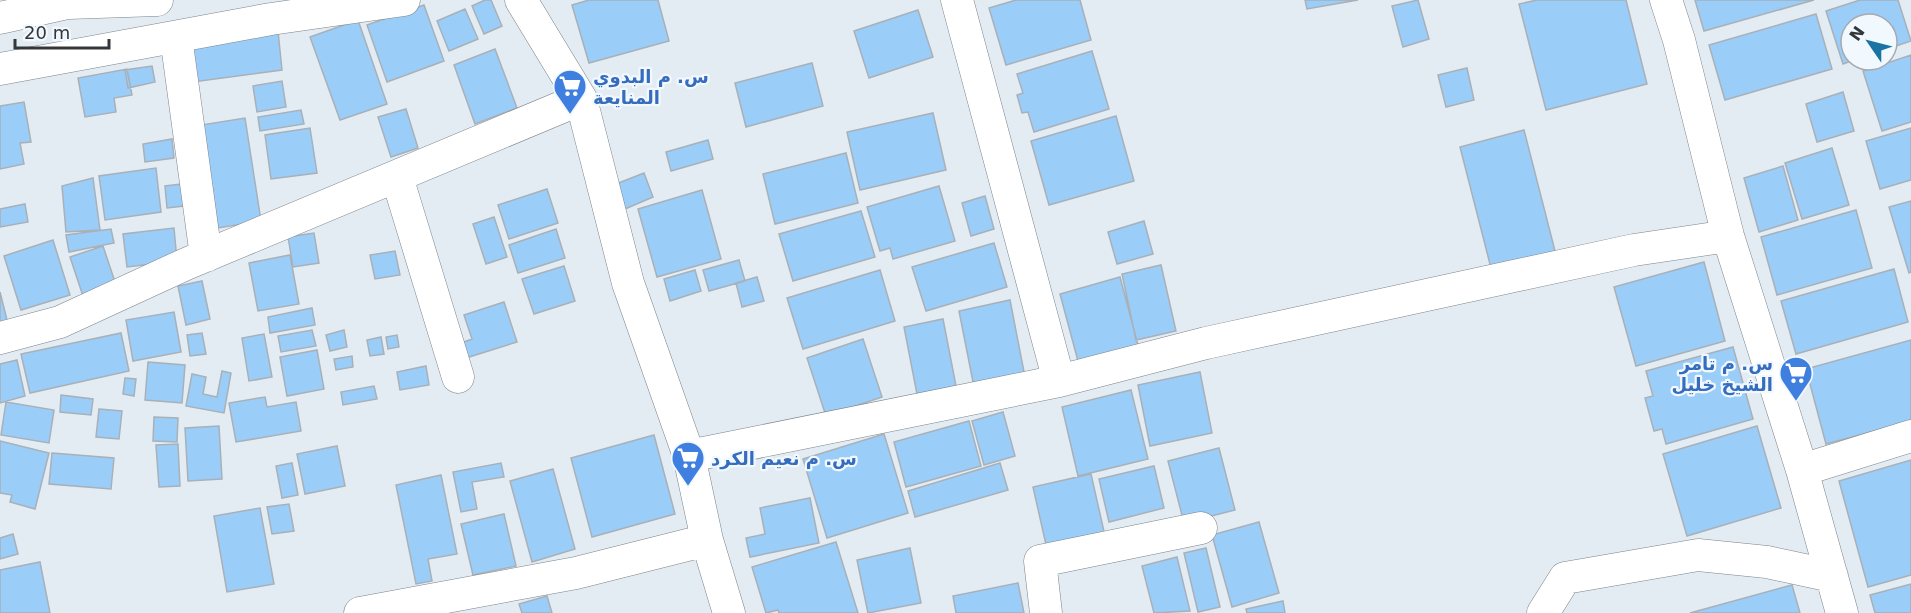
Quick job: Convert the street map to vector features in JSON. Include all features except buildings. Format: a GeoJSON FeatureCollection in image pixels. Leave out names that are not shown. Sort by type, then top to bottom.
{"type":"FeatureCollection","features":[{"type":"Feature","properties":{"kind":"street"},"geometry":{"type":"LineString","coordinates":[[0,18],[68,3],[157,0]]}},
{"type":"Feature","properties":{"kind":"street"},"geometry":{"type":"LineString","coordinates":[[0,69],[271,19],[404,0]]}},
{"type":"Feature","properties":{"kind":"street"},"geometry":{"type":"LineString","coordinates":[[521,0],[580,99],[628,283],[688,456],[707,540],[729,613]]}},
{"type":"Feature","properties":{"kind":"street"},"geometry":{"type":"LineString","coordinates":[[957,0],[1059,381]]}},
{"type":"Feature","properties":{"kind":"street"},"geometry":{"type":"LineString","coordinates":[[1666,0],[1679,40],[1728,236],[1802,470],[1842,613]]}},
{"type":"Feature","properties":{"kind":"street"},"geometry":{"type":"LineString","coordinates":[[176,38],[206,256]]}},
{"type":"Feature","properties":{"kind":"street"},"geometry":{"type":"LineString","coordinates":[[0,338],[60,322],[206,256],[580,99]]}},
{"type":"Feature","properties":{"kind":"street"},"geometry":{"type":"LineString","coordinates":[[397,177],[458,377]]}},
{"type":"Feature","properties":{"kind":"street"},"geometry":{"type":"LineString","coordinates":[[688,456],[1059,381],[1206,343],[1634,250],[1728,236]]}},
{"type":"Feature","properties":{"kind":"street"},"geometry":{"type":"LineString","coordinates":[[1802,470],[1911,436]]}},
{"type":"Feature","properties":{"kind":"street"},"geometry":{"type":"LineString","coordinates":[[1046,613],[1040,561],[1201,528]]}},
{"type":"Feature","properties":{"kind":"street"},"geometry":{"type":"LineString","coordinates":[[360,613],[576,573],[707,540]]}},
{"type":"Feature","properties":{"kind":"street"},"geometry":{"type":"LineString","coordinates":[[1543,613],[1565,578],[1698,555],[1767,562],[1832,576]]}},
{"type":"Feature","properties":{"kind":"place","name":"س. م البدوي المنايعة"},"geometry":{"type":"Point","coordinates":[570,115]}},
{"type":"Feature","properties":{"kind":"place","name":"س. م تامر الشيخ خليل"},"geometry":{"type":"Point","coordinates":[1796,402]}},
{"type":"Feature","properties":{"kind":"place","name":"س. م نعيم الكرد"},"geometry":{"type":"Point","coordinates":[688,487]}}]}
